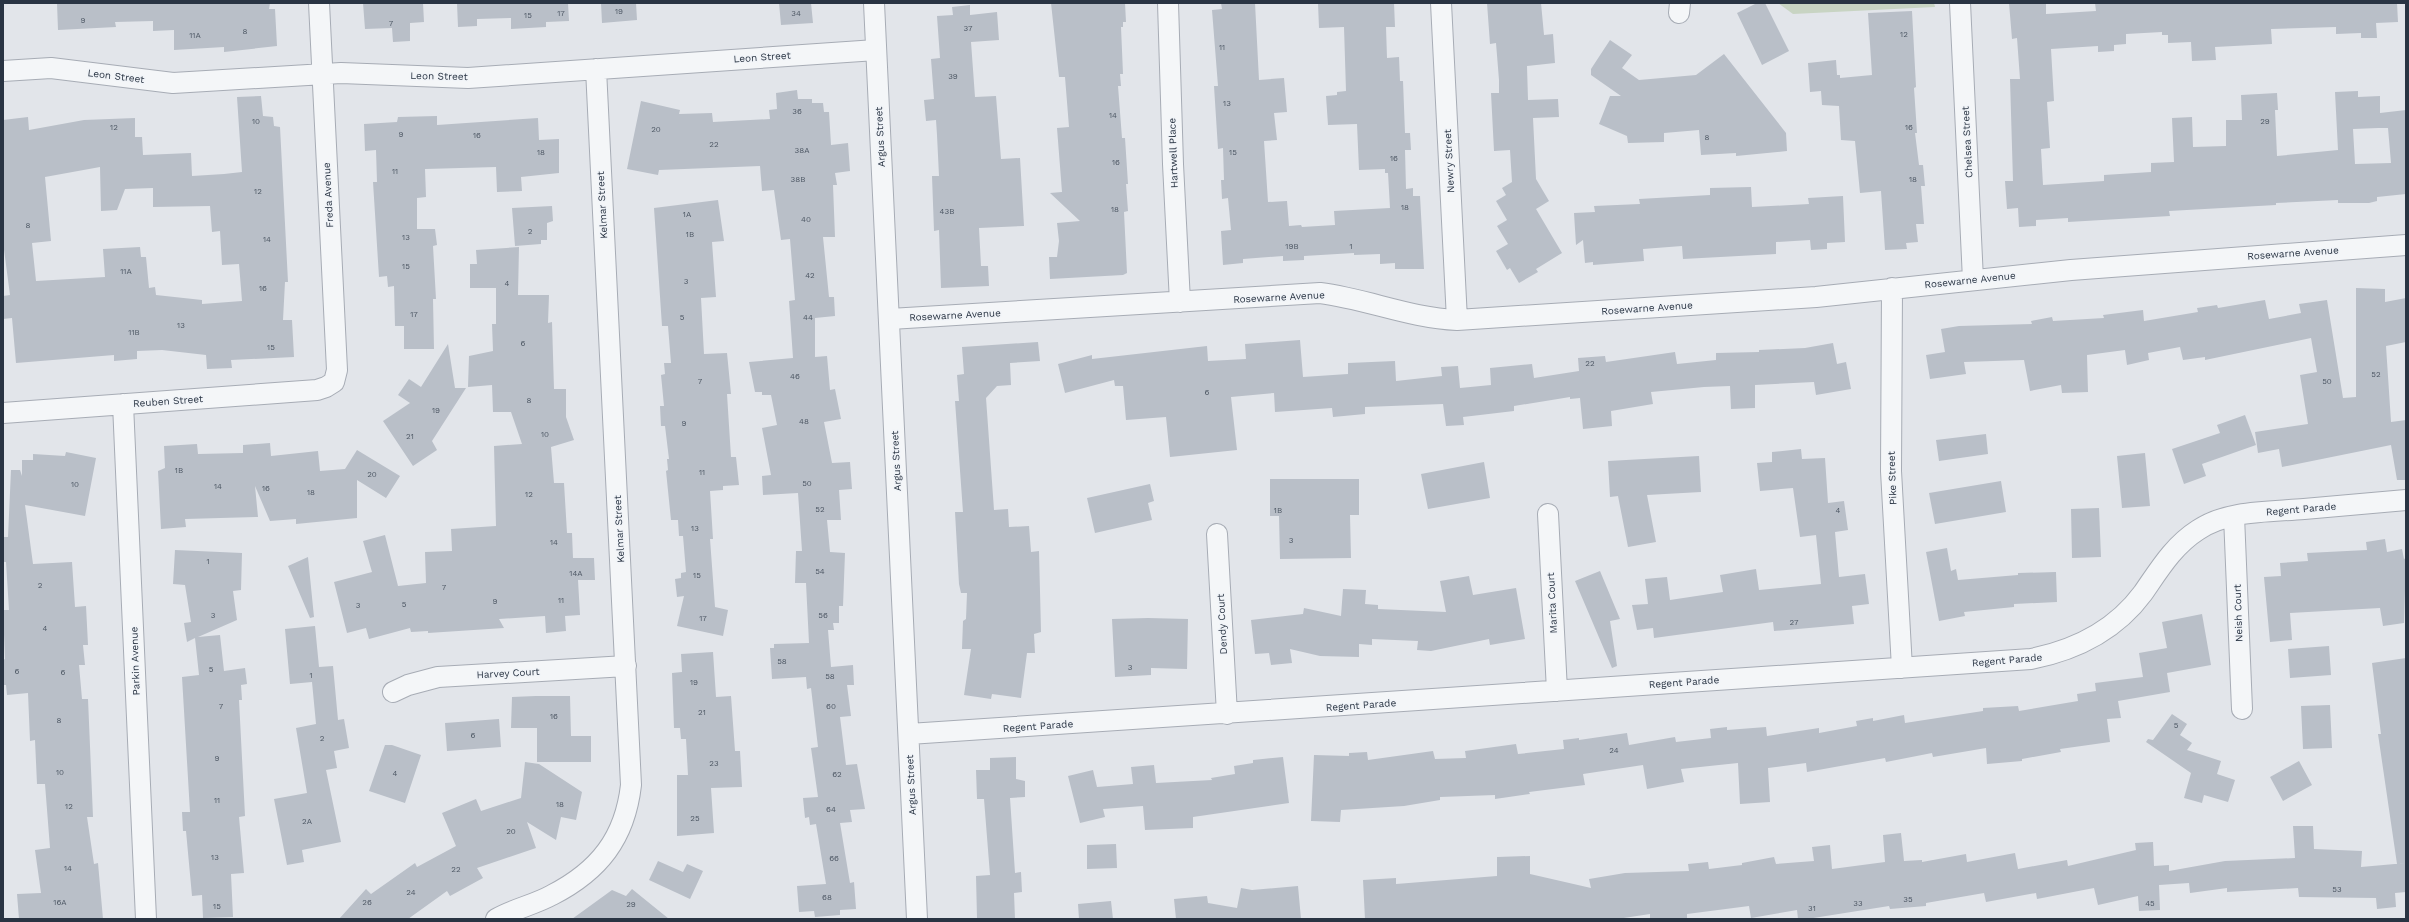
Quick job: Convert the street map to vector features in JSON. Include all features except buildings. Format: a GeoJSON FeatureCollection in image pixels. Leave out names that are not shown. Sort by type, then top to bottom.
{"type":"FeatureCollection","features":[{"type":"Feature","properties":{"kind":"street","name":"Freda Avenue"},"geometry":{"type":"LineString","coordinates":[[319,3],[337,370],[336,378],[331,384]]}},
{"type":"Feature","properties":{"kind":"street","name":"Argus Street"},"geometry":{"type":"LineString","coordinates":[[874,3],[918,919]]}},
{"type":"Feature","properties":{"kind":"street","name":"Hartwell Place"},"geometry":{"type":"LineString","coordinates":[[1168,3],[1173,164],[1180,302]]}},
{"type":"Feature","properties":{"kind":"street","name":"Newry Street"},"geometry":{"type":"LineString","coordinates":[[1441,3],[1457,320]]}},
{"type":"Feature","properties":{"kind":"street","name":"Chelsea Street"},"geometry":{"type":"LineString","coordinates":[[1960,3],[1973,280]]}},
{"type":"Feature","properties":{"kind":"street","name":"Leon Street"},"geometry":{"type":"LineString","coordinates":[[3,71],[51,68],[173,83],[323,74],[468,78],[876,50]]}},
{"type":"Feature","properties":{"kind":"street","name":"Kelmar Street"},"geometry":{"type":"LineString","coordinates":[[496,919],[551,896],[575,882],[594,867],[610,848],[620,828],[629,803],[631,785],[626,666],[596,69]]}},
{"type":"Feature","properties":{"kind":"street","name":"Rosewarne Avenue"},"geometry":{"type":"LineString","coordinates":[[890,319],[1320,293],[1337,295],[1418,316],[1457,320],[1816,297],[1892,288],[2172,261],[2406,245]]}},
{"type":"Feature","properties":{"kind":"street","name":"Pike Street"},"geometry":{"type":"LineString","coordinates":[[1892,288],[1891,471],[1902,668]]}},
{"type":"Feature","properties":{"kind":"street","name":"Reuben Street"},"geometry":{"type":"LineString","coordinates":[[3,413],[317,390],[331,384]]}},
{"type":"Feature","properties":{"kind":"street","name":"Parkin Avenue"},"geometry":{"type":"LineString","coordinates":[[123,404],[146,919]]}},
{"type":"Feature","properties":{"kind":"street","name":"Regent Parade"},"geometry":{"type":"LineString","coordinates":[[909,734],[1227,714],[2031,659],[2070,650],[2107,630],[2123,616],[2142,595],[2172,552],[2184,540],[2210,524],[2234,516],[2406,500]]}},
{"type":"Feature","properties":{"kind":"street","name":"Marita Court"},"geometry":{"type":"LineString","coordinates":[[1548,514],[1557,691]]}},
{"type":"Feature","properties":{"kind":"street","name":"Neish Court"},"geometry":{"type":"LineString","coordinates":[[2234,516],[2242,709]]}},
{"type":"Feature","properties":{"kind":"street","name":"Dendy Court"},"geometry":{"type":"LineString","coordinates":[[1216,534],[1227,714]]}},
{"type":"Feature","properties":{"kind":"street","name":"Harvey Court"},"geometry":{"type":"LineString","coordinates":[[393,692],[408,685],[438,677],[626,666]]}},
{"type":"Feature","properties":{"kind":"green space"},"geometry":{"type":"Polygon","coordinates":[[[1778,3],[1934,3],[1935,7],[1793,14],[1778,3]]]}}]}
